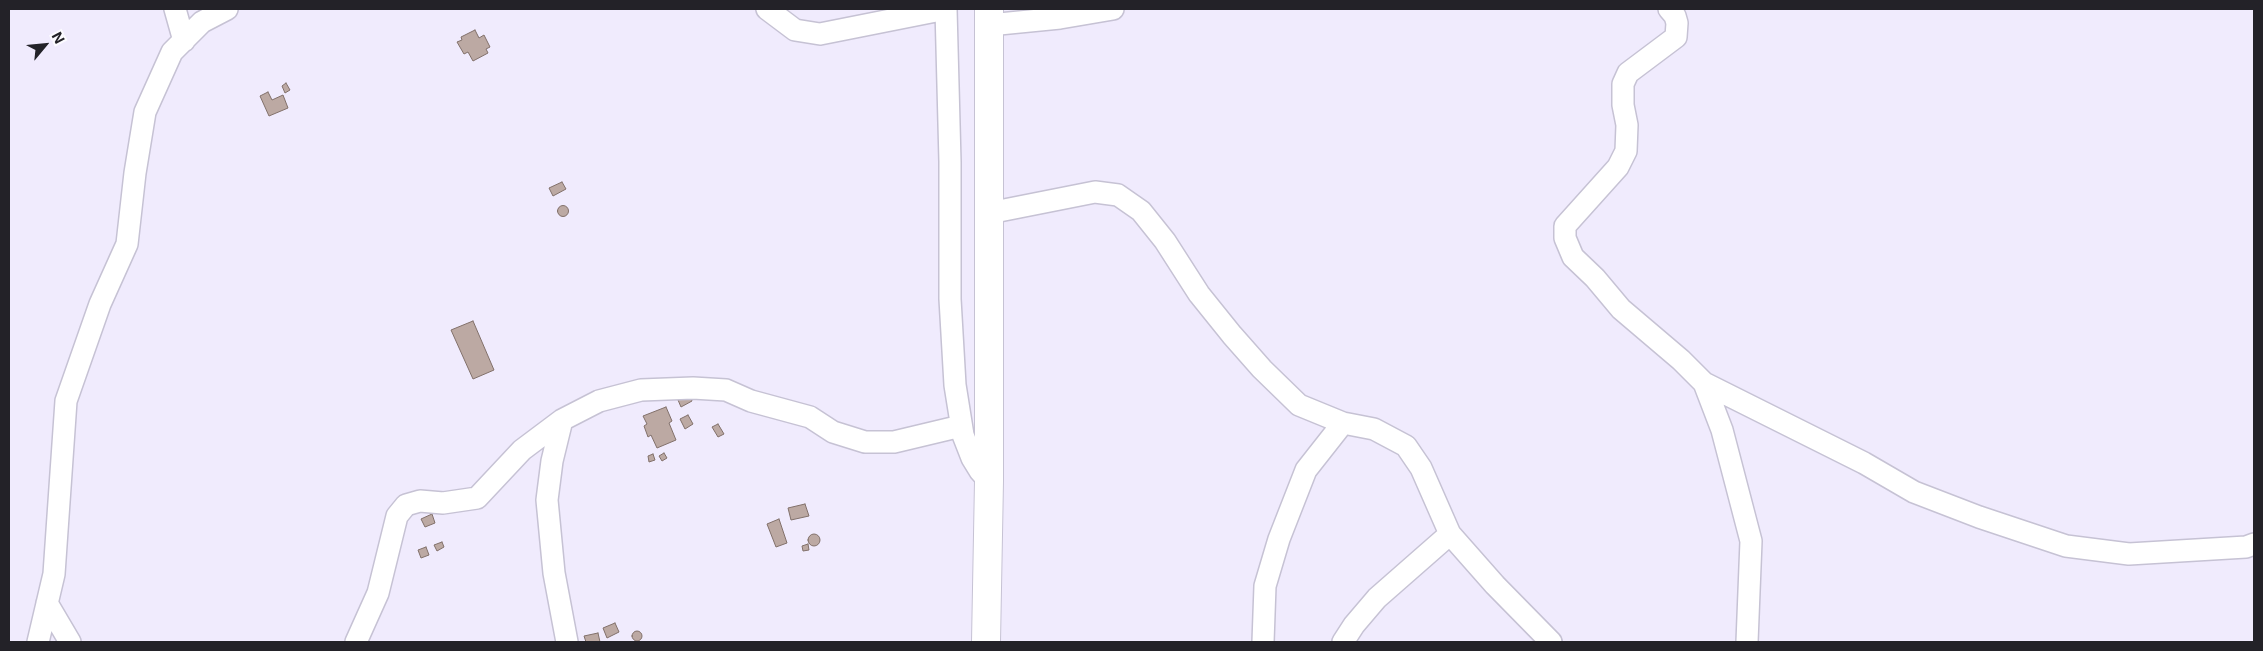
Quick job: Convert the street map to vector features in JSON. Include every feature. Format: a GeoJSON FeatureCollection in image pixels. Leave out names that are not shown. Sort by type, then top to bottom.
{"type":"FeatureCollection","features":[{"type":"Feature","properties":{"kind":"main road"},"geometry":{"type":"LineString","coordinates":[[986,642],[989,481],[989,17]]}},
{"type":"Feature","properties":{"kind":"street"},"geometry":{"type":"LineString","coordinates":[[175,9],[184,41]]}},
{"type":"Feature","properties":{"kind":"street"},"geometry":{"type":"LineString","coordinates":[[38,642],[54,574],[66,401],[100,304],[127,244],[135,173],[145,112],[172,52],[202,22],[227,9]]}},
{"type":"Feature","properties":{"kind":"street"},"geometry":{"type":"LineString","coordinates":[[767,9],[795,30],[820,34],[946,9],[950,162],[950,300],[955,385],[961,426],[972,458],[989,481]]}},
{"type":"Feature","properties":{"kind":"street"},"geometry":{"type":"LineString","coordinates":[[989,17],[1060,18],[1113,9]]}},
{"type":"Feature","properties":{"kind":"street"},"geometry":{"type":"LineString","coordinates":[[1669,9],[1677,23],[1676,37],[1628,73],[1623,84],[1623,105],[1627,125],[1626,151],[1618,167],[1566,226],[1564,238],[1573,257],[1596,278],[1621,308],[1681,360],[1704,383],[1864,463],[1914,492],[1979,517],[2066,546],[2129,554],[2246,547],[2254,544]]}},
{"type":"Feature","properties":{"kind":"street"},"geometry":{"type":"LineString","coordinates":[[989,213],[1095,192],[1118,195],[1141,211],[1165,241],[1199,294],[1262,369],[1299,405],[1342,423],[1374,429],[1406,446],[1421,468],[1450,534],[1495,585],[1551,642]]}},
{"type":"Feature","properties":{"kind":"street"},"geometry":{"type":"LineString","coordinates":[[1704,383],[1722,430],[1751,541],[1747,642]]}},
{"type":"Feature","properties":{"kind":"street"},"geometry":{"type":"LineString","coordinates":[[356,642],[378,593],[396,516],[406,505],[420,501],[443,503],[477,498],[522,450],[562,420],[599,400],[641,390],[693,388],[726,390],[752,401],[810,417],[833,432],[865,442],[894,442],[961,426]]}},
{"type":"Feature","properties":{"kind":"street"},"geometry":{"type":"LineString","coordinates":[[562,420],[552,460],[547,500],[554,573],[567,642]]}},
{"type":"Feature","properties":{"kind":"street"},"geometry":{"type":"LineString","coordinates":[[1263,642],[1265,586],[1279,539],[1306,470],[1342,423]]}},
{"type":"Feature","properties":{"kind":"street"},"geometry":{"type":"LineString","coordinates":[[1343,642],[1354,624],[1377,598],[1450,534]]}},
{"type":"Feature","properties":{"kind":"street"},"geometry":{"type":"LineString","coordinates":[[48,604],[70,642]]}},
{"type":"Feature","properties":{"kind":"building"},"geometry":{"type":"Polygon","coordinates":[[[475,30],[479,38],[484,35],[490,47],[486,49],[488,53],[473,61],[468,52],[464,54],[457,42],[462,40],[461,37],[475,30]]]}},
{"type":"Feature","properties":{"kind":"building"},"geometry":{"type":"Polygon","coordinates":[[[286,83],[290,90],[285,93],[282,86],[286,83]]]}},
{"type":"Feature","properties":{"kind":"building"},"geometry":{"type":"Polygon","coordinates":[[[268,92],[272,100],[283,95],[288,108],[269,116],[260,96],[268,92]]]}},
{"type":"Feature","properties":{"kind":"building"},"geometry":{"type":"Polygon","coordinates":[[[562,182],[566,189],[553,196],[549,188],[562,182]]]}},
{"type":"Feature","properties":{"kind":"building"},"geometry":{"type":"Polygon","coordinates":[[[563,205],[569,211],[563,217],[557,211],[563,205]]]}},
{"type":"Feature","properties":{"kind":"building"},"geometry":{"type":"Polygon","coordinates":[[[473,321],[494,370],[473,379],[451,330],[473,321]]]}},
{"type":"Feature","properties":{"kind":"building"},"geometry":{"type":"Polygon","coordinates":[[[690,395],[692,401],[681,407],[678,400],[690,395]]]}},
{"type":"Feature","properties":{"kind":"building"},"geometry":{"type":"Polygon","coordinates":[[[666,407],[672,421],[669,423],[676,440],[657,448],[651,435],[648,437],[644,426],[647,424],[643,416],[666,407]]]}},
{"type":"Feature","properties":{"kind":"building"},"geometry":{"type":"Polygon","coordinates":[[[688,415],[693,424],[685,429],[680,419],[688,415]]]}},
{"type":"Feature","properties":{"kind":"building"},"geometry":{"type":"Polygon","coordinates":[[[718,424],[724,434],[718,437],[712,427],[718,424]]]}},
{"type":"Feature","properties":{"kind":"building"},"geometry":{"type":"Polygon","coordinates":[[[664,453],[667,458],[662,461],[659,456],[664,453]]]}},
{"type":"Feature","properties":{"kind":"building"},"geometry":{"type":"Polygon","coordinates":[[[653,454],[655,460],[649,462],[648,456],[653,454]]]}},
{"type":"Feature","properties":{"kind":"building"},"geometry":{"type":"Polygon","coordinates":[[[805,504],[809,516],[791,520],[788,508],[805,504]]]}},
{"type":"Feature","properties":{"kind":"building"},"geometry":{"type":"Polygon","coordinates":[[[432,514],[435,523],[425,527],[421,519],[432,514]]]}},
{"type":"Feature","properties":{"kind":"building"},"geometry":{"type":"Polygon","coordinates":[[[779,519],[787,543],[776,547],[767,524],[779,519]]]}},
{"type":"Feature","properties":{"kind":"building"},"geometry":{"type":"Polygon","coordinates":[[[812,534],[816,534],[820,540],[816,546],[812,546],[808,542],[808,538],[812,534]]]}},
{"type":"Feature","properties":{"kind":"building"},"geometry":{"type":"Polygon","coordinates":[[[442,542],[444,547],[437,551],[434,545],[442,542]]]}},
{"type":"Feature","properties":{"kind":"building"},"geometry":{"type":"Polygon","coordinates":[[[808,544],[809,550],[803,551],[802,546],[808,544]]]}},
{"type":"Feature","properties":{"kind":"building"},"geometry":{"type":"Polygon","coordinates":[[[426,547],[429,555],[421,558],[418,550],[426,547]]]}},
{"type":"Feature","properties":{"kind":"building"},"geometry":{"type":"Polygon","coordinates":[[[615,623],[619,632],[607,638],[603,628],[615,623]]]}},
{"type":"Feature","properties":{"kind":"building"},"geometry":{"type":"Polygon","coordinates":[[[635,631],[639,631],[642,636],[641,640],[635,641],[632,638],[632,634],[635,631]]]}},
{"type":"Feature","properties":{"kind":"building"},"geometry":{"type":"Polygon","coordinates":[[[598,633],[600,642],[586,642],[584,636],[598,633]]]}}]}
